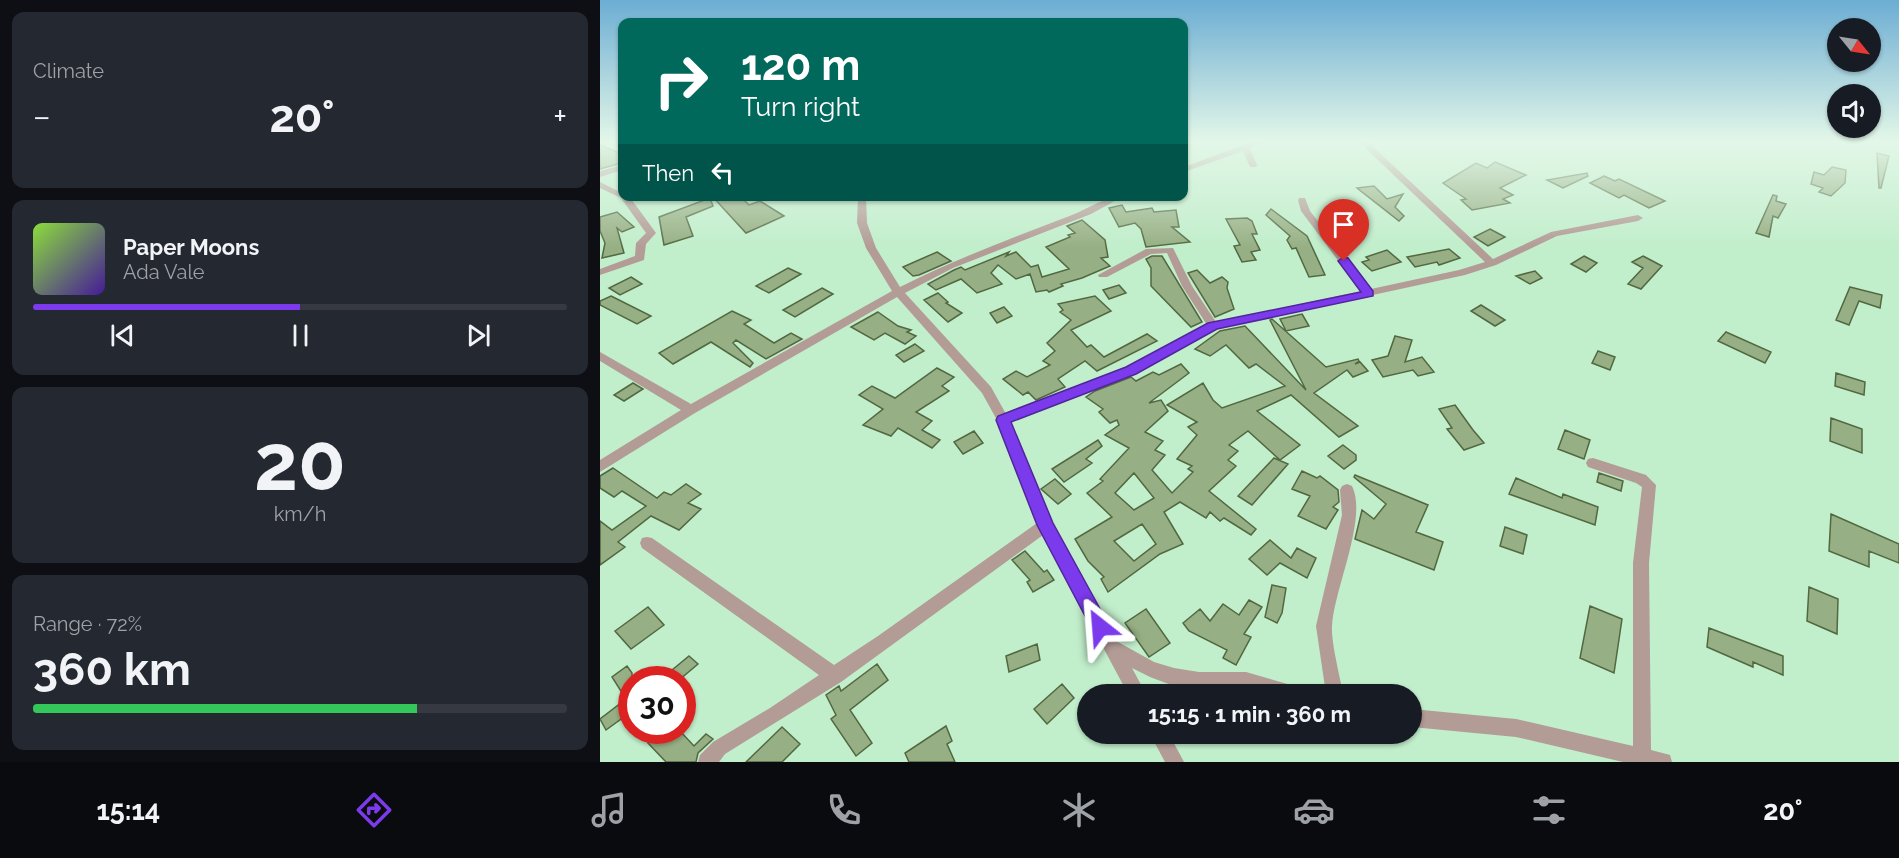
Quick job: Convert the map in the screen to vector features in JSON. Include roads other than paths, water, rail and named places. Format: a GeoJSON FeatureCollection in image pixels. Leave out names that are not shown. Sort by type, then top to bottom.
{"type":"FeatureCollection","features":[{"type":"Feature","properties":{"kind":"street"},"geometry":{"type":"LineString","coordinates":[[1400,177],[1492,263]]}},
{"type":"Feature","properties":{"kind":"street"},"geometry":{"type":"LineString","coordinates":[[600,185],[618,194]]}},
{"type":"Feature","properties":{"kind":"street"},"geometry":{"type":"LineString","coordinates":[[1302,200],[1306,211],[1369,294]]}},
{"type":"Feature","properties":{"kind":"street"},"geometry":{"type":"LineString","coordinates":[[600,272],[640,258],[641,243],[651,233],[627,201]]}},
{"type":"Feature","properties":{"kind":"street"},"geometry":{"type":"LineString","coordinates":[[862,201],[862,223],[871,248],[898,292],[973,372],[1003,420],[1046,525],[1131,684]]}},
{"type":"Feature","properties":{"kind":"street"},"geometry":{"type":"LineString","coordinates":[[603,461],[898,292],[949,266],[1088,212],[1110,201]]}},
{"type":"Feature","properties":{"kind":"street"},"geometry":{"type":"LineString","coordinates":[[1003,420],[1131,370],[1213,326],[1369,294],[1492,263],[1554,234],[1638,218]]}},
{"type":"Feature","properties":{"kind":"street"},"geometry":{"type":"LineString","coordinates":[[1103,275],[1149,251],[1170,250],[1187,286],[1213,326]]}},
{"type":"Feature","properties":{"kind":"street"},"geometry":{"type":"LineString","coordinates":[[600,356],[690,410]]}},
{"type":"Feature","properties":{"kind":"street"},"geometry":{"type":"LineString","coordinates":[[1593,463],[1641,479],[1648,485],[1641,563],[1642,756]]}},
{"type":"Feature","properties":{"kind":"street"},"geometry":{"type":"LineString","coordinates":[[1333,684],[1324,626],[1349,515],[1347,490]]}},
{"type":"Feature","properties":{"kind":"street"},"geometry":{"type":"LineString","coordinates":[[706,762],[719,748],[835,676],[1046,525]]}},
{"type":"Feature","properties":{"kind":"street"},"geometry":{"type":"LineString","coordinates":[[647,543],[835,676]]}},
{"type":"Feature","properties":{"kind":"street"},"geometry":{"type":"LineString","coordinates":[[1111,648],[1150,669],[1174,677],[1199,681],[1246,681],[1256,684]]}},
{"type":"Feature","properties":{"kind":"street"},"geometry":{"type":"LineString","coordinates":[[1422,719],[1516,728],[1663,762]]}},
{"type":"Feature","properties":{"kind":"street"},"geometry":{"type":"LineString","coordinates":[[1165,744],[1175,762]]}}]}
